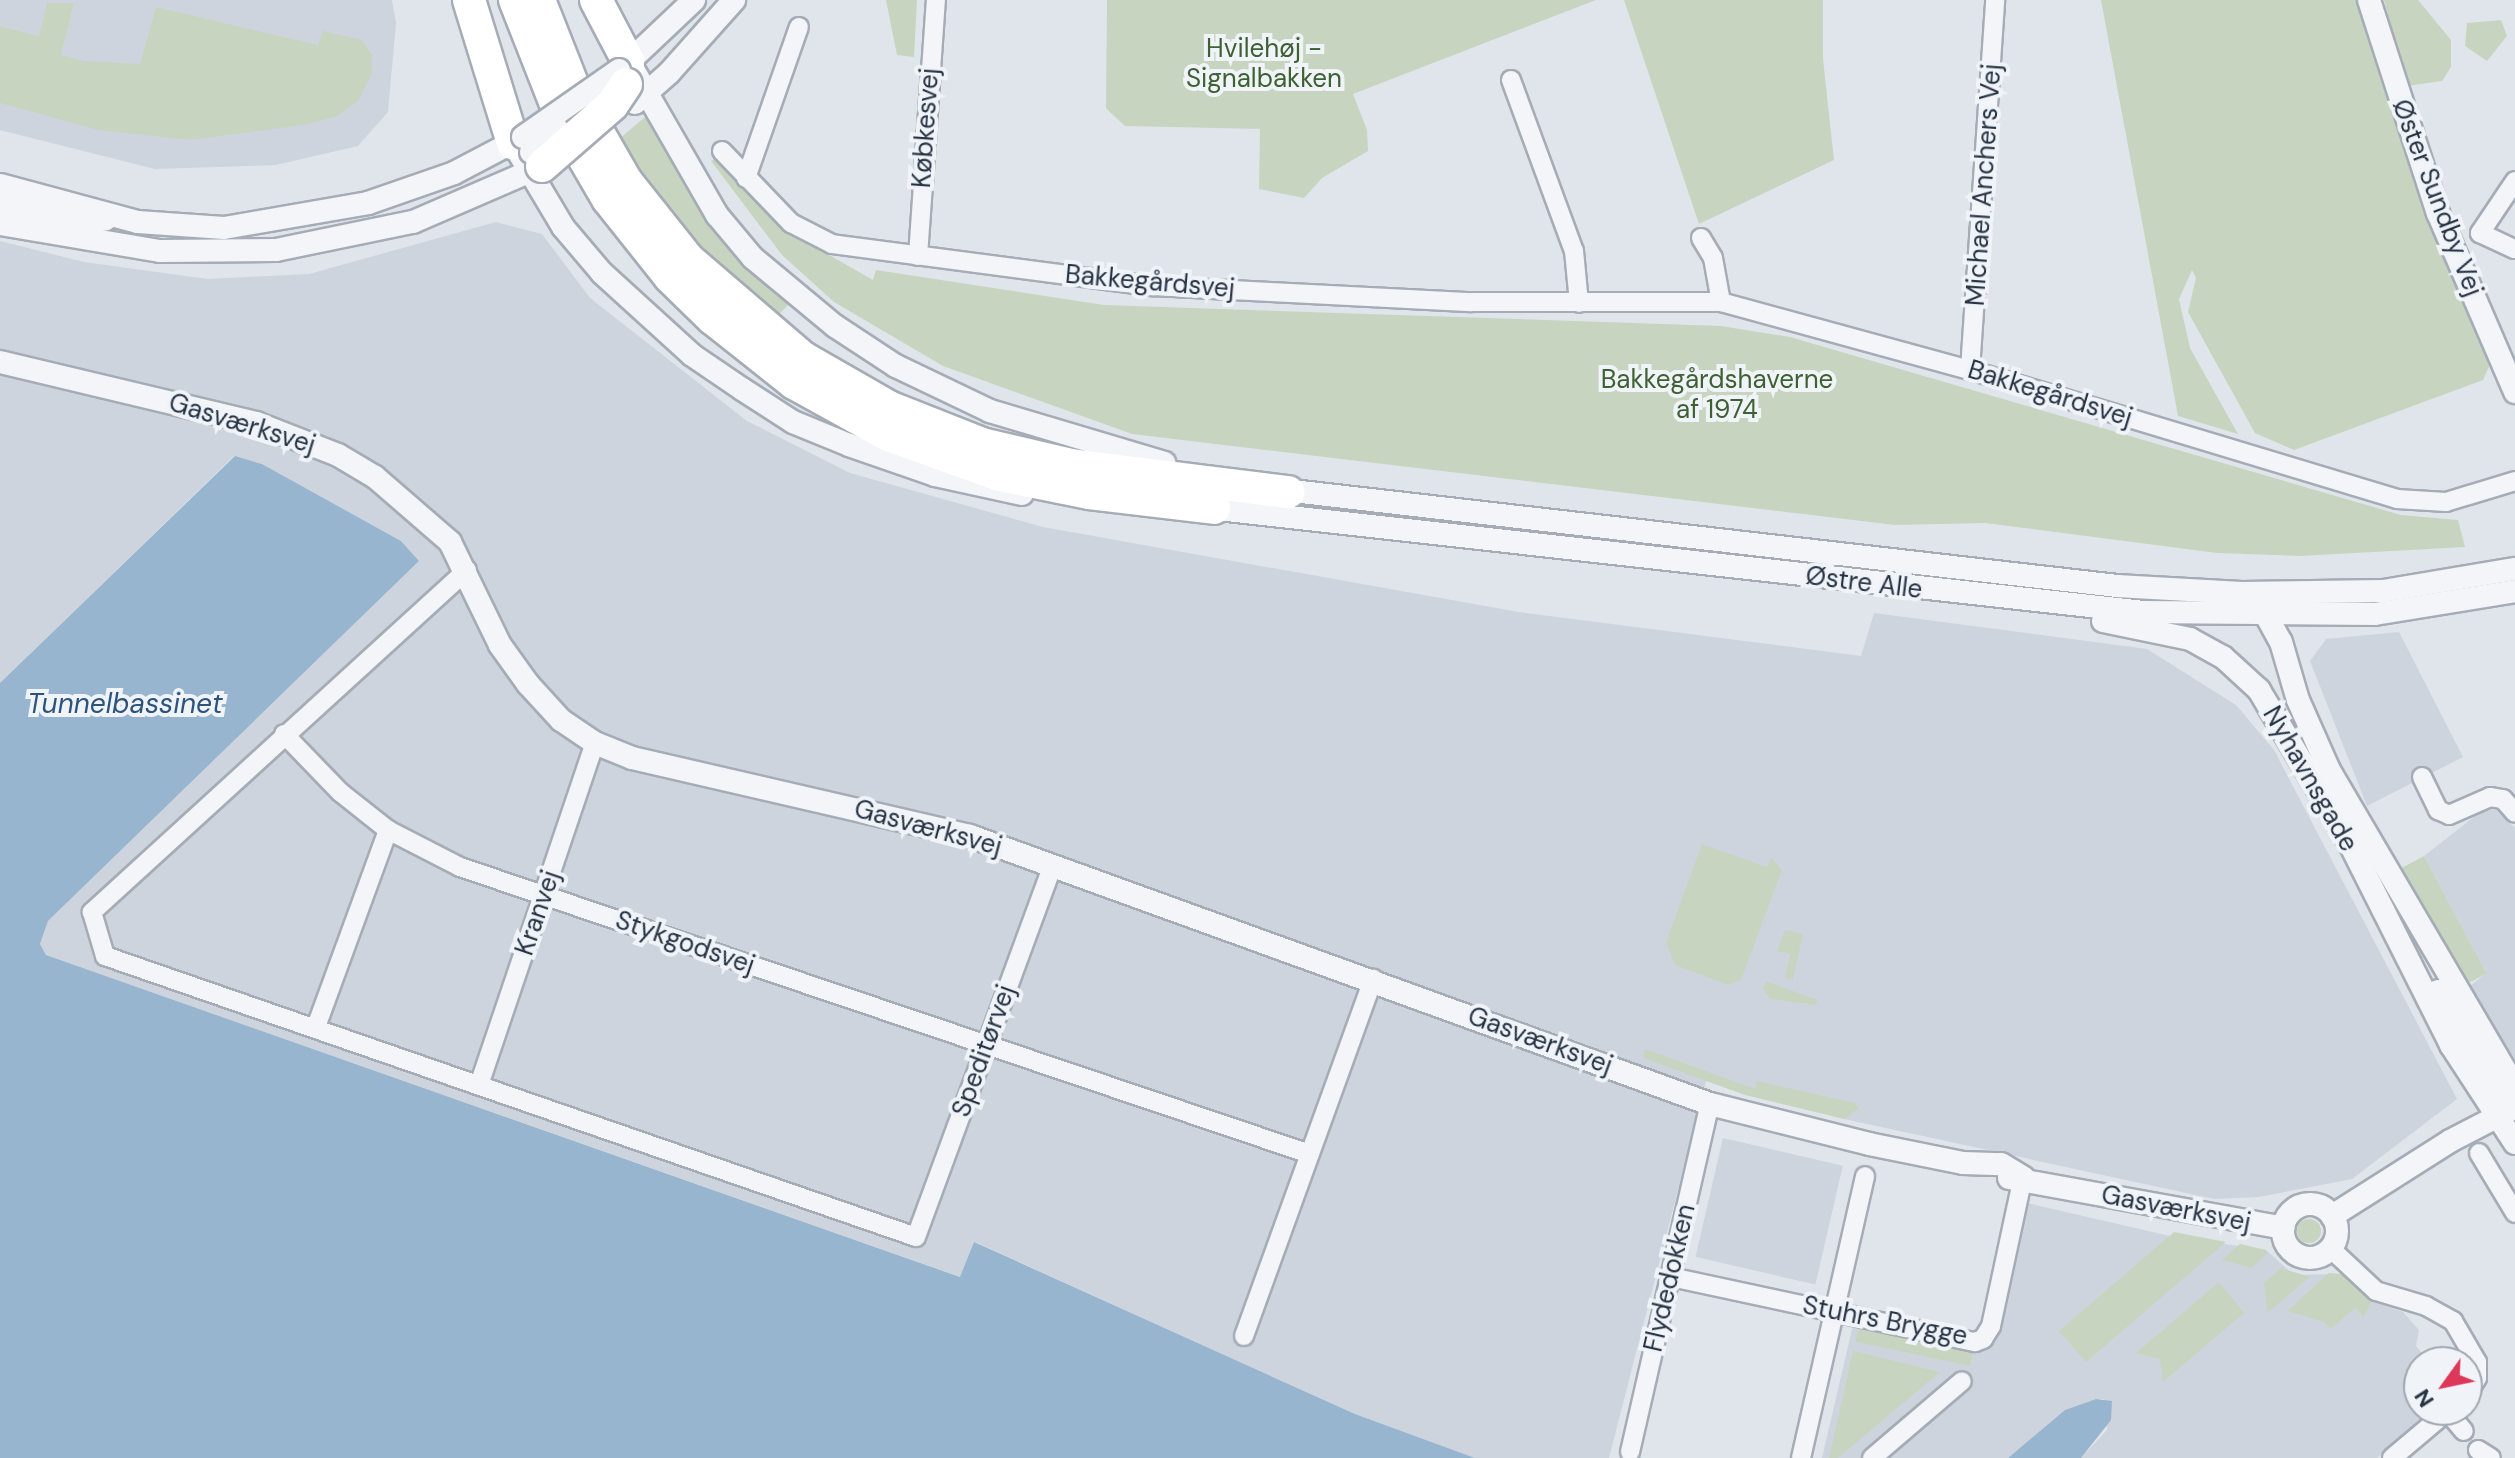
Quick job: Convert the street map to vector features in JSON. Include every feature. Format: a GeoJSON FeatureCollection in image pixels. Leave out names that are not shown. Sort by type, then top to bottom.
{"type":"FeatureCollection","features":[{"type":"Feature","properties":{"kind":"highway"},"geometry":{"type":"LineString","coordinates":[[469,0],[518,140]]}},
{"type":"Feature","properties":{"kind":"highway"},"geometry":{"type":"LineString","coordinates":[[515,0],[543,80],[608,199],[670,277],[712,318],[794,383],[888,435],[988,471],[1089,493],[1214,508]]}},
{"type":"Feature","properties":{"kind":"highway"},"geometry":{"type":"LineString","coordinates":[[539,0],[576,94],[626,181],[688,259],[802,357],[889,407],[982,444],[1071,465],[1288,492]]}},
{"type":"Feature","properties":{"kind":"highway"},"geometry":{"type":"LineString","coordinates":[[536,169],[612,105],[628,81],[596,0]]}},
{"type":"Feature","properties":{"kind":"street"},"geometry":{"type":"LineString","coordinates":[[628,81],[694,0]]}},
{"type":"Feature","properties":{"kind":"street"},"geometry":{"type":"LineString","coordinates":[[0,185],[119,218],[224,228],[327,211],[422,186],[518,140],[628,81],[734,0]]}},
{"type":"Feature","properties":{"kind":"street","name":"Købkesvej"},"geometry":{"type":"LineString","coordinates":[[918,256],[936,0]]}},
{"type":"Feature","properties":{"kind":"street","name":"Michael Anchers Vej"},"geometry":{"type":"LineString","coordinates":[[1970,370],[1995,0]]}},
{"type":"Feature","properties":{"kind":"street","name":"Øster Sundby Vej"},"geometry":{"type":"LineString","coordinates":[[2369,0],[2438,213],[2515,392]]}},
{"type":"Feature","properties":{"kind":"street"},"geometry":{"type":"LineString","coordinates":[[746,178],[799,27]]}},
{"type":"Feature","properties":{"kind":"street"},"geometry":{"type":"LineString","coordinates":[[1511,80],[1574,251],[1579,303]]}},
{"type":"Feature","properties":{"kind":"street","name":"Østre Alle"},"geometry":{"type":"LineString","coordinates":[[628,81],[700,192],[753,258],[835,326],[896,366],[1038,428],[1123,454],[1288,492],[2117,586],[2242,593],[2383,591],[2515,569]]}},
{"type":"Feature","properties":{"kind":"street","name":"Østre Alle"},"geometry":{"type":"LineString","coordinates":[[518,140],[569,234],[645,316],[692,355],[793,422],[977,487],[1085,505],[1214,508],[2143,612],[2268,617],[2375,614],[2515,591]]}},
{"type":"Feature","properties":{"kind":"street","name":"Bakkegårdsvej"},"geometry":{"type":"LineString","coordinates":[[722,151],[746,178],[814,237],[918,256],[1153,286],[1579,303],[1721,302],[1970,370],[2397,499],[2446,502],[2515,481]]}},
{"type":"Feature","properties":{"kind":"street"},"geometry":{"type":"LineString","coordinates":[[0,224],[160,251],[276,250],[413,222],[536,169]]}},
{"type":"Feature","properties":{"kind":"street"},"geometry":{"type":"LineString","coordinates":[[2515,181],[2480,233],[2515,249]]}},
{"type":"Feature","properties":{"kind":"street"},"geometry":{"type":"LineString","coordinates":[[0,204],[75,223],[119,218]]}},
{"type":"Feature","properties":{"kind":"street"},"geometry":{"type":"LineString","coordinates":[[1701,238],[1713,258],[1721,302]]}},
{"type":"Feature","properties":{"kind":"street","name":"Gasværksvej"},"geometry":{"type":"LineString","coordinates":[[0,362],[256,423],[338,455],[424,515],[450,542],[467,570],[512,665],[561,720],[595,743],[632,758],[970,836],[1373,979],[1710,1104],[1963,1163],[1998,1178],[2023,1177],[2205,1217],[2283,1228]]}},
{"type":"Feature","properties":{"kind":"street"},"geometry":{"type":"LineString","coordinates":[[467,570],[92,912],[105,956],[480,1082]]}},
{"type":"Feature","properties":{"kind":"street","name":"Nyhavnsgade"},"geometry":{"type":"LineString","coordinates":[[2242,593],[2268,617],[2329,770],[2511,1099],[2515,1143]]}},
{"type":"Feature","properties":{"kind":"street","name":"Nyhavnsgade"},"geometry":{"type":"LineString","coordinates":[[1965,594],[2174,634],[2223,657],[2277,716],[2347,838],[2423,994],[2511,1099]]}},
{"type":"Feature","properties":{"kind":"street","name":"Stykgodsvej"},"geometry":{"type":"LineString","coordinates":[[284,734],[340,792],[388,830],[460,867],[986,1047]]}},
{"type":"Feature","properties":{"kind":"street","name":"Kranvej"},"geometry":{"type":"LineString","coordinates":[[480,1082],[595,743]]}},
{"type":"Feature","properties":{"kind":"street"},"geometry":{"type":"LineString","coordinates":[[2422,777],[2438,810],[2449,815],[2490,797],[2503,799],[2515,813]]}},
{"type":"Feature","properties":{"kind":"street"},"geometry":{"type":"LineString","coordinates":[[316,1027],[388,830]]}},
{"type":"Feature","properties":{"kind":"street","name":"Speditørvej"},"geometry":{"type":"LineString","coordinates":[[480,1082],[916,1237],[1053,865]]}},
{"type":"Feature","properties":{"kind":"street"},"geometry":{"type":"LineString","coordinates":[[1244,1336],[1373,979]]}},
{"type":"Feature","properties":{"kind":"street"},"geometry":{"type":"LineString","coordinates":[[986,1047],[1310,1154]]}},
{"type":"Feature","properties":{"kind":"street"},"geometry":{"type":"LineString","coordinates":[[2332,1216],[2511,1099]]}},
{"type":"Feature","properties":{"kind":"street","name":"Flydedokken"},"geometry":{"type":"LineString","coordinates":[[1630,1452],[1710,1104]]}},
{"type":"Feature","properties":{"kind":"street"},"geometry":{"type":"LineString","coordinates":[[2479,1153],[2515,1213]]}},
{"type":"Feature","properties":{"kind":"street"},"geometry":{"type":"LineString","coordinates":[[1801,1458],[1865,1176]]}},
{"type":"Feature","properties":{"kind":"street","name":"Stuhrs Brygge"},"geometry":{"type":"LineString","coordinates":[[1671,1277],[1961,1340],[1983,1339],[1991,1326],[2023,1177]]}},
{"type":"Feature","properties":{"kind":"street"},"geometry":{"type":"LineString","coordinates":[[2307,1204],[2332,1216],[2337,1232],[2330,1248],[2315,1258],[2297,1255],[2285,1243],[2283,1228],[2291,1212],[2307,1204]]}},
{"type":"Feature","properties":{"kind":"street"},"geometry":{"type":"LineString","coordinates":[[2330,1248],[2376,1291],[2426,1306],[2453,1321],[2468,1346]]}},
{"type":"Feature","properties":{"kind":"street"},"geometry":{"type":"LineString","coordinates":[[1872,1458],[1962,1381]]}},
{"type":"Feature","properties":{"kind":"street"},"geometry":{"type":"LineString","coordinates":[[2392,1458],[2430,1426]]}},
{"type":"Feature","properties":{"kind":"street"},"geometry":{"type":"LineString","coordinates":[[2460,1426],[2464,1431]]}},
{"type":"Feature","properties":{"kind":"shaded area"},"geometry":{"type":"Polygon","coordinates":[[[0,0],[392,0],[396,23],[388,112],[358,146],[276,165],[155,169],[0,130],[0,0]]]}},
{"type":"Feature","properties":{"kind":"shaded area"},"geometry":{"type":"Polygon","coordinates":[[[496,222],[542,234],[590,298],[747,421],[850,473],[1043,527],[1519,612],[1861,656],[1874,613],[2147,649],[2236,705],[2274,750],[2457,1099],[2352,1179],[2259,1197],[2214,1199],[1844,1119],[1706,1081],[1609,1458],[1475,1458],[1355,1414],[975,1242],[961,1277],[46,955],[40,944],[48,921],[419,561],[401,541],[262,464],[234,456],[0,683],[0,241],[84,262],[208,279],[309,274],[496,222]]]}},
{"type":"Feature","properties":{"kind":"shaded area"},"geometry":{"type":"Polygon","coordinates":[[[2399,632],[2463,757],[2367,806],[2310,661],[2326,639],[2399,632]]]}},
{"type":"Feature","properties":{"kind":"shaded area"},"geometry":{"type":"Polygon","coordinates":[[[2495,809],[2515,828],[2515,1059],[2469,987],[2486,973],[2424,856],[2479,813],[2495,809]]]}},
{"type":"Feature","properties":{"kind":"shaded area"},"geometry":{"type":"Polygon","coordinates":[[[1723,1138],[1843,1166],[1815,1285],[1696,1257],[1723,1138]]]}},
{"type":"Feature","properties":{"kind":"shaded area"},"geometry":{"type":"Polygon","coordinates":[[[2027,1203],[2170,1236],[2266,1250],[2294,1275],[2341,1274],[2373,1301],[2403,1312],[2419,1330],[2416,1346],[2403,1346],[2403,1426],[2415,1426],[2377,1458],[2081,1458],[2107,1430],[2104,1399],[2096,1399],[2065,1410],[2008,1458],[1822,1458],[1853,1325],[1973,1351],[1994,1343],[2027,1203]]]}},
{"type":"Feature","properties":{"kind":"green space"},"geometry":{"type":"Polygon","coordinates":[[[886,0],[917,0],[914,57],[897,55],[886,0]]]}},
{"type":"Feature","properties":{"kind":"green space","name":"Hvilehøj - Signalbakken"},"geometry":{"type":"Polygon","coordinates":[[[1107,0],[1596,0],[1353,94],[1367,130],[1368,151],[1322,178],[1304,198],[1259,189],[1260,129],[1125,126],[1106,108],[1107,0]]]}},
{"type":"Feature","properties":{"kind":"green space"},"geometry":{"type":"Polygon","coordinates":[[[1624,0],[1823,0],[1823,59],[1834,160],[1699,224],[1624,0]]]}},
{"type":"Feature","properties":{"kind":"green space"},"geometry":{"type":"Polygon","coordinates":[[[2101,0],[2357,0],[2432,228],[2491,362],[2483,380],[2294,450],[2255,433],[2188,312],[2196,278],[2192,270],[2179,299],[2190,348],[2238,434],[2178,416],[2101,0]]]}},
{"type":"Feature","properties":{"kind":"green space"},"geometry":{"type":"Polygon","coordinates":[[[2384,0],[2418,0],[2451,40],[2451,67],[2442,81],[2407,86],[2384,0]]]}},
{"type":"Feature","properties":{"kind":"green space"},"geometry":{"type":"Polygon","coordinates":[[[47,3],[74,3],[61,55],[84,61],[140,64],[156,7],[318,45],[323,31],[362,40],[372,55],[372,73],[358,101],[337,116],[304,125],[190,140],[98,130],[0,103],[0,26],[39,36],[47,3]]]}},
{"type":"Feature","properties":{"kind":"green space"},"geometry":{"type":"Polygon","coordinates":[[[2501,20],[2507,36],[2487,61],[2465,46],[2467,23],[2501,20]]]}},
{"type":"Feature","properties":{"kind":"green space"},"geometry":{"type":"Polygon","coordinates":[[[645,117],[692,198],[731,248],[790,303],[776,317],[700,246],[618,140],[645,117]]]}},
{"type":"Feature","properties":{"kind":"green space","name":"Bakkegårdshaverne af 1974"},"geometry":{"type":"Polygon","coordinates":[[[717,158],[801,239],[873,280],[876,270],[1104,305],[1721,326],[1790,337],[2401,515],[2458,520],[2465,547],[2300,556],[2217,553],[1985,523],[1895,525],[1132,434],[943,366],[834,302],[782,255],[711,161],[717,158]]]}},
{"type":"Feature","properties":{"kind":"green space"},"geometry":{"type":"Polygon","coordinates":[[[1702,844],[1767,867],[1771,858],[1782,870],[1741,980],[1728,985],[1675,965],[1666,942],[1702,844]]]}},
{"type":"Feature","properties":{"kind":"green space"},"geometry":{"type":"Polygon","coordinates":[[[2424,856],[2486,973],[2464,985],[2402,868],[2424,856]]]}},
{"type":"Feature","properties":{"kind":"green space"},"geometry":{"type":"Polygon","coordinates":[[[1785,930],[1803,934],[1793,980],[1785,978],[1790,954],[1777,951],[1785,930]]]}},
{"type":"Feature","properties":{"kind":"green space"},"geometry":{"type":"Polygon","coordinates":[[[1766,981],[1817,1000],[1816,1005],[1770,999],[1763,989],[1766,981]]]}},
{"type":"Feature","properties":{"kind":"green space"},"geometry":{"type":"Polygon","coordinates":[[[1645,1049],[1755,1089],[1757,1081],[1855,1103],[1859,1108],[1844,1119],[1745,1095],[1643,1058],[1645,1049]]]}},
{"type":"Feature","properties":{"kind":"green space"},"geometry":{"type":"Polygon","coordinates":[[[2309,1219],[2318,1222],[2321,1231],[2318,1240],[2309,1243],[2300,1240],[2297,1231],[2300,1222],[2309,1219]]]}},
{"type":"Feature","properties":{"kind":"green space"},"geometry":{"type":"Polygon","coordinates":[[[2174,1232],[2226,1242],[2086,1362],[2059,1331],[2174,1232]]]}},
{"type":"Feature","properties":{"kind":"green space"},"geometry":{"type":"Polygon","coordinates":[[[2240,1244],[2266,1250],[2267,1254],[2252,1268],[2222,1260],[2240,1244]]]}},
{"type":"Feature","properties":{"kind":"green space"},"geometry":{"type":"Polygon","coordinates":[[[2281,1268],[2310,1277],[2267,1313],[2264,1283],[2281,1268]]]}},
{"type":"Feature","properties":{"kind":"green space"},"geometry":{"type":"Polygon","coordinates":[[[2329,1273],[2341,1274],[2373,1301],[2363,1317],[2355,1308],[2331,1329],[2324,1322],[2287,1311],[2329,1273]]]}},
{"type":"Feature","properties":{"kind":"green space"},"geometry":{"type":"Polygon","coordinates":[[[2219,1282],[2244,1313],[2163,1382],[2160,1359],[2136,1353],[2219,1282]]]}},
{"type":"Feature","properties":{"kind":"green space"},"geometry":{"type":"Polygon","coordinates":[[[1859,1326],[1973,1350],[1970,1366],[1856,1342],[1859,1326]]]}},
{"type":"Feature","properties":{"kind":"green space"},"geometry":{"type":"Polygon","coordinates":[[[1853,1351],[1940,1372],[1838,1458],[1829,1458],[1853,1351]]]}},
{"type":"Feature","properties":{"kind":"water","name":"Tunnelbassinet"},"geometry":{"type":"Polygon","coordinates":[[[235,456],[262,464],[401,541],[419,561],[48,921],[40,944],[46,955],[960,1277],[974,1242],[1355,1414],[1475,1458],[0,1458],[0,683],[235,456]]]}},
{"type":"Feature","properties":{"kind":"water"},"geometry":{"type":"Polygon","coordinates":[[[2096,1399],[2112,1401],[2111,1420],[2081,1458],[2008,1458],[2065,1410],[2096,1399]]]}}]}
